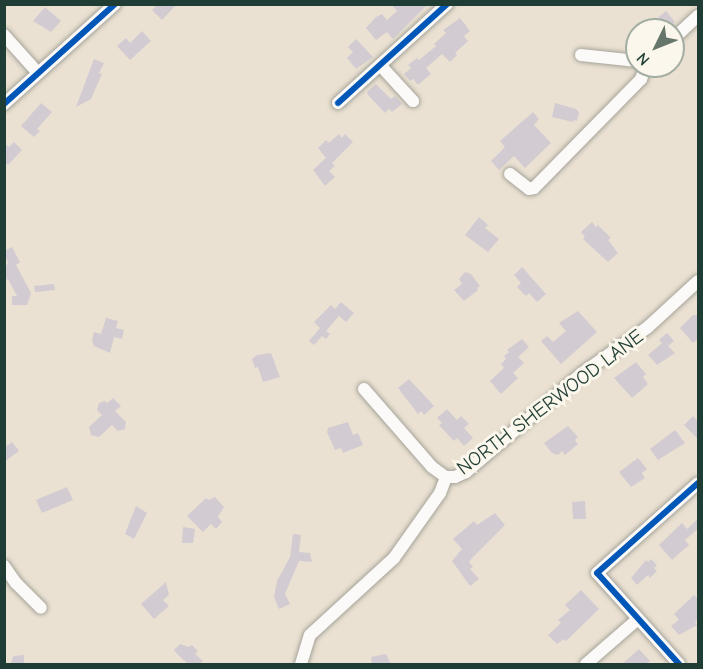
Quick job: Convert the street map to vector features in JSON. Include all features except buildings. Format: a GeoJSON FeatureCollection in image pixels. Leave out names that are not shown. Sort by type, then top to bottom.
{"type":"FeatureCollection","features":[{"type":"Feature","properties":{"kind":"street"},"geometry":{"type":"LineString","coordinates":[[4,104],[115,4]]}},
{"type":"Feature","properties":{"kind":"street"},"geometry":{"type":"LineString","coordinates":[[338,103],[447,4]]}},
{"type":"Feature","properties":{"kind":"street"},"geometry":{"type":"LineString","coordinates":[[685,28],[699,16]]}},
{"type":"Feature","properties":{"kind":"street"},"geometry":{"type":"LineString","coordinates":[[4,35],[38,74]]}},
{"type":"Feature","properties":{"kind":"street"},"geometry":{"type":"LineString","coordinates":[[581,55],[625,60]]}},
{"type":"Feature","properties":{"kind":"street"},"geometry":{"type":"LineString","coordinates":[[380,65],[413,101]]}},
{"type":"Feature","properties":{"kind":"street"},"geometry":{"type":"LineString","coordinates":[[510,174],[529,189],[534,188],[641,78]]}},
{"type":"Feature","properties":{"kind":"street","name":"NORTH SHERWOOD LANE"},"geometry":{"type":"LineString","coordinates":[[301,664],[310,635],[394,558],[440,493],[446,477],[455,477],[466,471],[581,374],[648,327],[699,281]]}},
{"type":"Feature","properties":{"kind":"street"},"geometry":{"type":"LineString","coordinates":[[364,389],[432,467],[446,477]]}},
{"type":"Feature","properties":{"kind":"street"},"geometry":{"type":"LineString","coordinates":[[679,664],[597,573],[699,483]]}},
{"type":"Feature","properties":{"kind":"street"},"geometry":{"type":"LineString","coordinates":[[4,566],[16,583],[42,608]]}},
{"type":"Feature","properties":{"kind":"street"},"geometry":{"type":"LineString","coordinates":[[586,664],[638,618]]}},
{"type":"Feature","properties":{"kind":"cycle path"},"geometry":{"type":"LineString","coordinates":[[4,104],[115,4]]}},
{"type":"Feature","properties":{"kind":"cycle path"},"geometry":{"type":"LineString","coordinates":[[338,103],[447,4]]}},
{"type":"Feature","properties":{"kind":"cycle path"},"geometry":{"type":"LineString","coordinates":[[679,664],[597,573],[698,483]]}}]}
